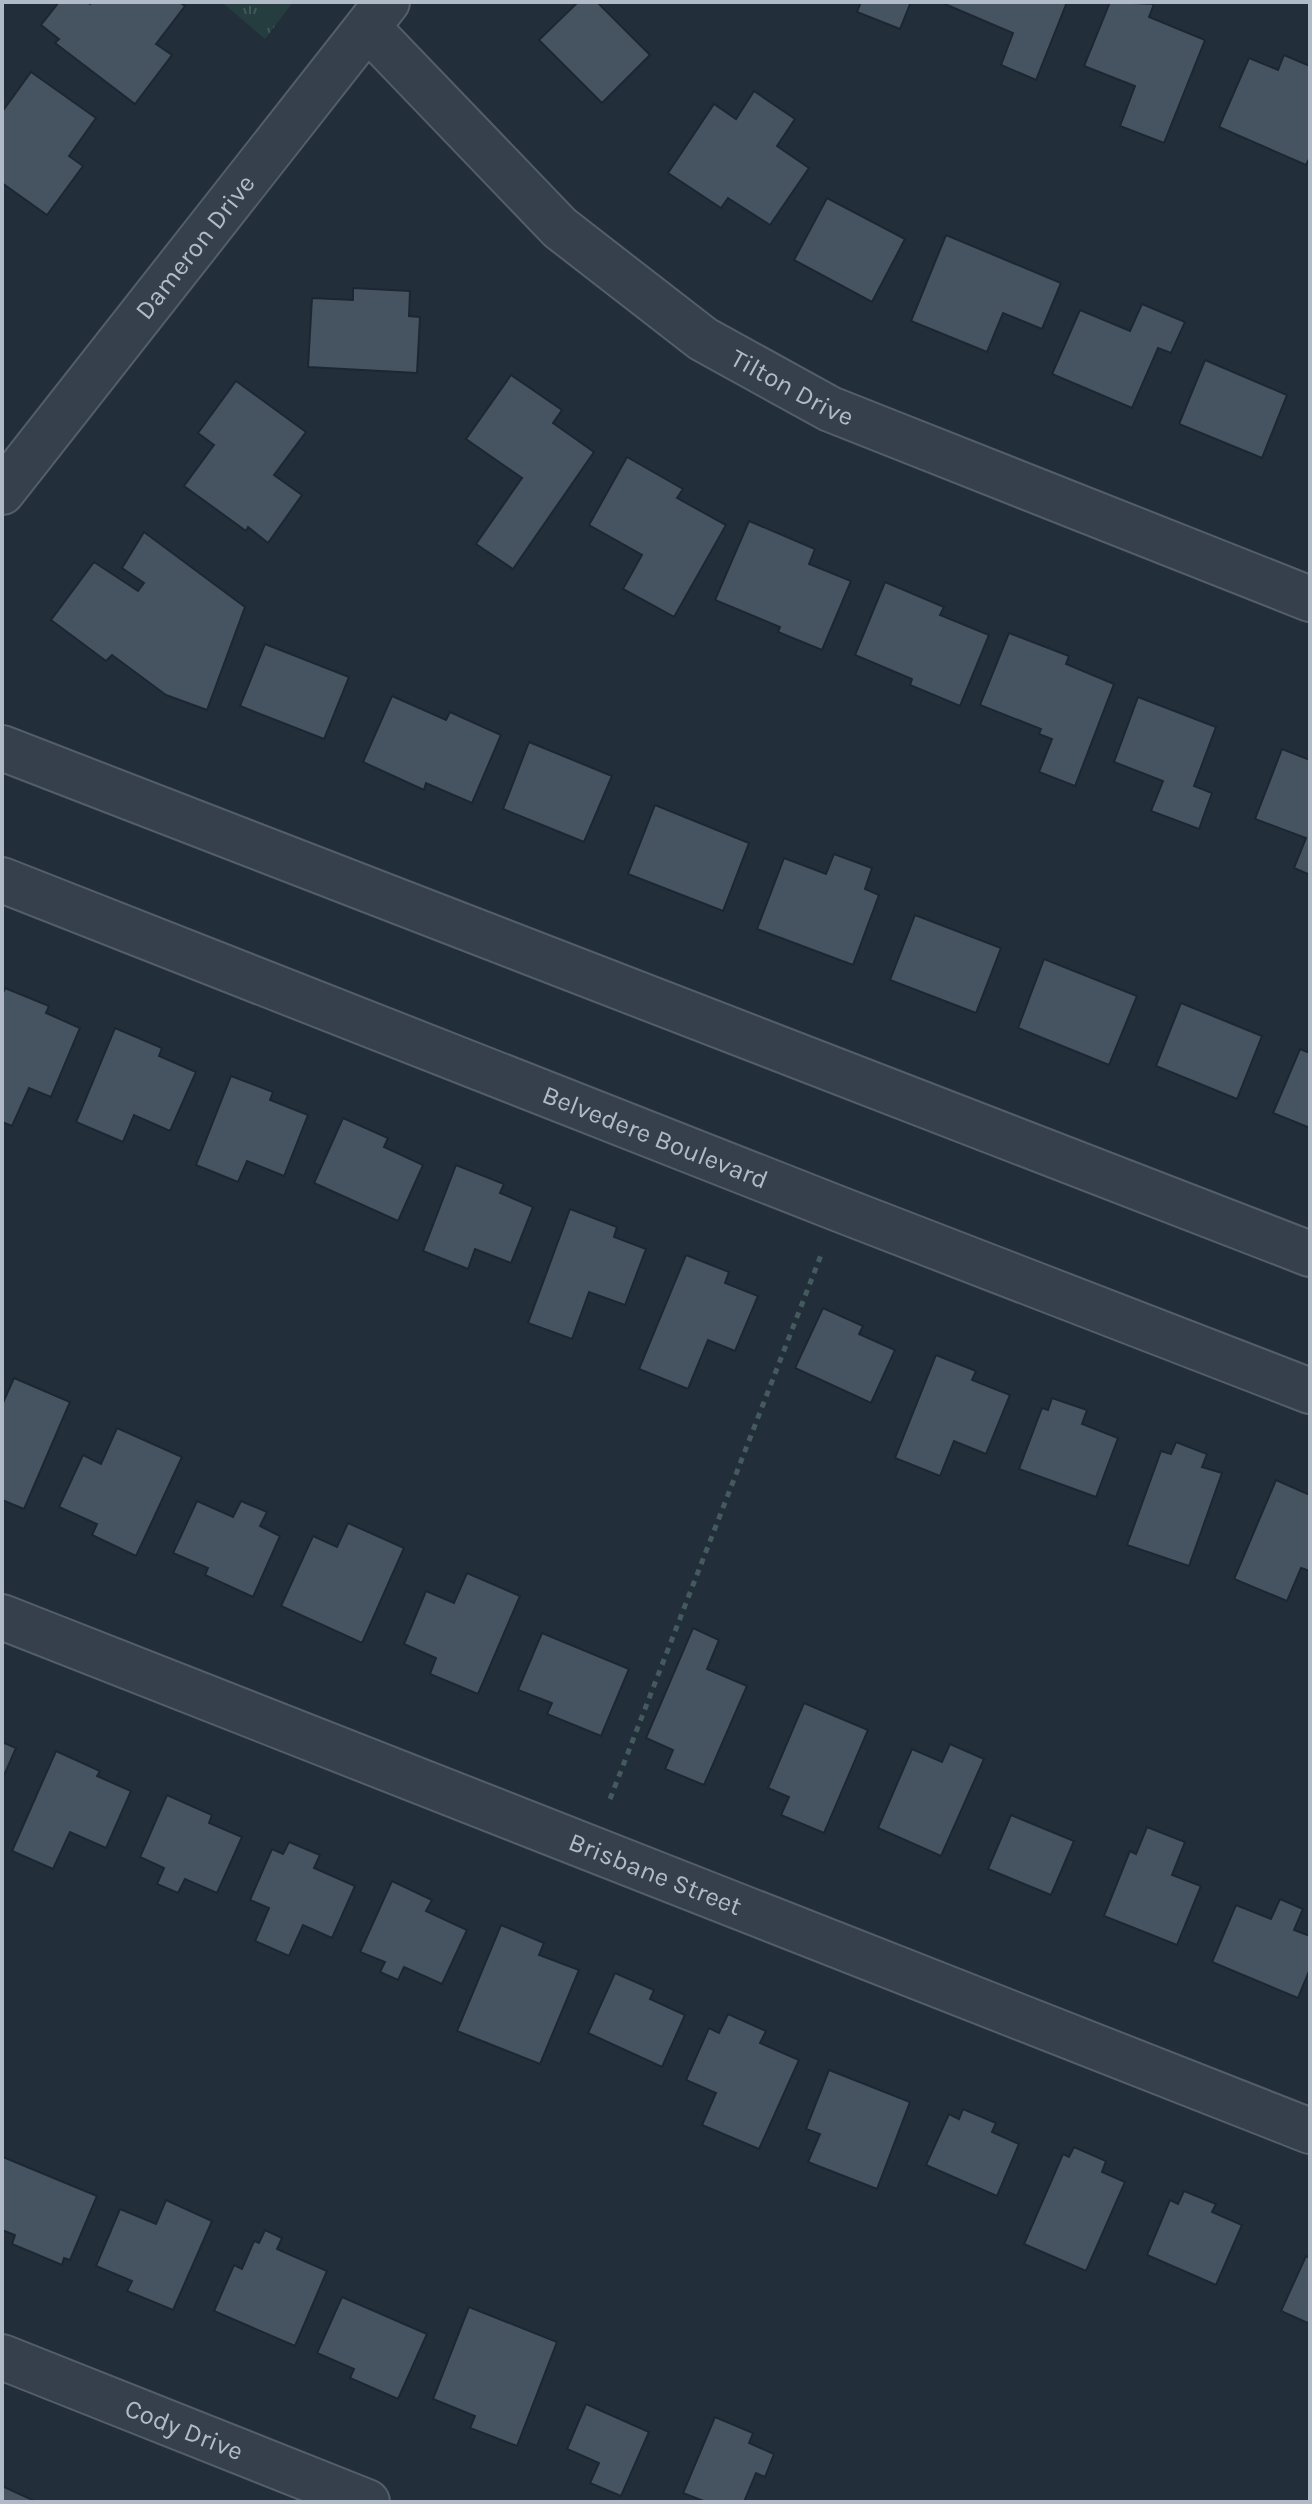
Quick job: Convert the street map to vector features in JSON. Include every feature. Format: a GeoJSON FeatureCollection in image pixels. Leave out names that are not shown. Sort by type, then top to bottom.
{"type":"FeatureCollection","features":[{"type":"Feature","properties":{"kind":"street","name":"Dameron Drive"},"geometry":{"type":"LineString","coordinates":[[2,492],[378,15]]}},
{"type":"Feature","properties":{"kind":"street","name":"Tilton Drive"},"geometry":{"type":"LineString","coordinates":[[378,15],[560,228],[703,339],[830,409],[1310,599]]}},
{"type":"Feature","properties":{"kind":"street"},"geometry":{"type":"LineString","coordinates":[[2,748],[1310,1254]]}},
{"type":"Feature","properties":{"kind":"street","name":"Belvedere Boulevard"},"geometry":{"type":"LineString","coordinates":[[2,880],[1310,1391]]}},
{"type":"Feature","properties":{"kind":"street","name":"Brisbane Street"},"geometry":{"type":"LineString","coordinates":[[2,1617],[1310,2131]]}},
{"type":"Feature","properties":{"kind":"street","name":"Cody Drive"},"geometry":{"type":"LineString","coordinates":[[2,2357],[367,2502]]}},
{"type":"Feature","properties":{"kind":"path"},"geometry":{"type":"LineString","coordinates":[[610,1799],[839,1209]]}},
{"type":"Feature","properties":{"kind":"green space"},"geometry":{"type":"Polygon","coordinates":[[[222,2],[293,2],[265,39],[222,2]]]}},
{"type":"Feature","properties":{"kind":"building"},"geometry":{"type":"Polygon","coordinates":[[[59,2],[179,2],[185,6],[156,44],[172,55],[135,104],[55,43],[59,39],[41,25],[59,2]]]}},
{"type":"Feature","properties":{"kind":"building"},"geometry":{"type":"Polygon","coordinates":[[[578,2],[597,2],[650,55],[602,103],[539,40],[578,2]]]}},
{"type":"Feature","properties":{"kind":"building"},"geometry":{"type":"Polygon","coordinates":[[[861,2],[911,2],[900,29],[857,12],[861,2]]]}},
{"type":"Feature","properties":{"kind":"building"},"geometry":{"type":"Polygon","coordinates":[[[940,2],[1067,2],[1036,80],[1001,65],[1013,33],[940,2]]]}},
{"type":"Feature","properties":{"kind":"building"},"geometry":{"type":"Polygon","coordinates":[[[1110,2],[1154,4],[1149,17],[1205,40],[1164,143],[1120,126],[1135,86],[1084,66],[1110,2]]]}},
{"type":"Feature","properties":{"kind":"building"},"geometry":{"type":"Polygon","coordinates":[[[1284,55],[1310,66],[1310,157],[1306,165],[1219,127],[1249,58],[1278,70],[1284,55]]]}},
{"type":"Feature","properties":{"kind":"building"},"geometry":{"type":"Polygon","coordinates":[[[31,72],[96,118],[69,156],[83,166],[47,215],[2,183],[2,112],[31,72]]]}},
{"type":"Feature","properties":{"kind":"building"},"geometry":{"type":"Polygon","coordinates":[[[754,91],[795,119],[777,146],[809,168],[770,225],[728,198],[721,208],[668,173],[714,104],[736,119],[754,91]]]}},
{"type":"Feature","properties":{"kind":"building"},"geometry":{"type":"Polygon","coordinates":[[[827,198],[905,239],[872,302],[794,260],[827,198]]]}},
{"type":"Feature","properties":{"kind":"building"},"geometry":{"type":"Polygon","coordinates":[[[946,235],[1061,283],[1042,329],[1003,313],[987,352],[911,321],[946,235]]]}},
{"type":"Feature","properties":{"kind":"building"},"geometry":{"type":"Polygon","coordinates":[[[353,288],[410,291],[409,316],[420,317],[417,373],[308,367],[312,298],[353,300],[353,288]]]}},
{"type":"Feature","properties":{"kind":"building"},"geometry":{"type":"Polygon","coordinates":[[[1142,304],[1185,322],[1171,353],[1158,348],[1132,408],[1052,374],[1080,310],[1130,331],[1142,304]]]}},
{"type":"Feature","properties":{"kind":"building"},"geometry":{"type":"Polygon","coordinates":[[[1205,360],[1287,395],[1262,458],[1179,424],[1205,360]]]}},
{"type":"Feature","properties":{"kind":"building"},"geometry":{"type":"Polygon","coordinates":[[[511,375],[562,410],[553,423],[594,452],[513,569],[476,544],[522,478],[466,439],[511,375]]]}},
{"type":"Feature","properties":{"kind":"building"},"geometry":{"type":"Polygon","coordinates":[[[236,381],[306,432],[274,475],[302,495],[268,543],[248,527],[246,531],[184,486],[214,445],[198,433],[236,381]]]}},
{"type":"Feature","properties":{"kind":"building"},"geometry":{"type":"Polygon","coordinates":[[[627,457],[683,489],[677,498],[726,525],[674,617],[623,589],[642,555],[589,525],[627,457]]]}},
{"type":"Feature","properties":{"kind":"building"},"geometry":{"type":"Polygon","coordinates":[[[749,521],[815,549],[809,564],[851,581],[822,650],[778,632],[780,627],[715,600],[749,521]]]}},
{"type":"Feature","properties":{"kind":"building"},"geometry":{"type":"Polygon","coordinates":[[[144,532],[245,607],[207,710],[166,695],[112,655],[106,661],[51,620],[94,562],[138,591],[144,583],[122,568],[144,532]]]}},
{"type":"Feature","properties":{"kind":"building"},"geometry":{"type":"Polygon","coordinates":[[[885,582],[944,607],[940,615],[989,635],[960,706],[910,685],[912,679],[855,655],[885,582]]]}},
{"type":"Feature","properties":{"kind":"building"},"geometry":{"type":"Polygon","coordinates":[[[1009,633],[1069,656],[1066,664],[1114,684],[1075,786],[1039,772],[1052,739],[1039,734],[1041,729],[980,705],[1009,633]]]}},
{"type":"Feature","properties":{"kind":"building"},"geometry":{"type":"Polygon","coordinates":[[[265,644],[349,677],[324,739],[240,706],[265,644]]]}},
{"type":"Feature","properties":{"kind":"building"},"geometry":{"type":"Polygon","coordinates":[[[392,696],[446,720],[450,712],[501,735],[472,803],[426,783],[424,790],[363,762],[392,696]]]}},
{"type":"Feature","properties":{"kind":"building"},"geometry":{"type":"Polygon","coordinates":[[[1138,697],[1216,727],[1194,786],[1212,793],[1199,829],[1151,811],[1163,781],[1114,762],[1138,697]]]}},
{"type":"Feature","properties":{"kind":"building"},"geometry":{"type":"Polygon","coordinates":[[[529,742],[612,776],[584,842],[503,809],[529,742]]]}},
{"type":"Feature","properties":{"kind":"building"},"geometry":{"type":"Polygon","coordinates":[[[1282,749],[1310,760],[1310,875],[1294,868],[1306,838],[1255,819],[1282,749]]]}},
{"type":"Feature","properties":{"kind":"building"},"geometry":{"type":"Polygon","coordinates":[[[655,805],[749,843],[723,911],[628,874],[655,805]]]}},
{"type":"Feature","properties":{"kind":"building"},"geometry":{"type":"Polygon","coordinates":[[[834,854],[872,868],[865,889],[879,895],[853,965],[757,929],[784,858],[826,874],[834,854]]]}},
{"type":"Feature","properties":{"kind":"building"},"geometry":{"type":"Polygon","coordinates":[[[915,915],[1001,948],[976,1013],[890,980],[915,915]]]}},
{"type":"Feature","properties":{"kind":"building"},"geometry":{"type":"Polygon","coordinates":[[[1044,959],[1137,996],[1109,1065],[1018,1028],[1044,959]]]}},
{"type":"Feature","properties":{"kind":"building"},"geometry":{"type":"Polygon","coordinates":[[[5,988],[49,1006],[46,1013],[80,1028],[51,1097],[29,1088],[12,1126],[2,1122],[2,995],[5,988]]]}},
{"type":"Feature","properties":{"kind":"building"},"geometry":{"type":"Polygon","coordinates":[[[1181,1003],[1262,1036],[1237,1099],[1156,1066],[1181,1003]]]}},
{"type":"Feature","properties":{"kind":"building"},"geometry":{"type":"Polygon","coordinates":[[[115,1028],[162,1048],[159,1056],[196,1072],[170,1131],[134,1115],[123,1142],[76,1122],[115,1028]]]}},
{"type":"Feature","properties":{"kind":"building"},"geometry":{"type":"Polygon","coordinates":[[[1300,1049],[1310,1053],[1310,1128],[1273,1113],[1300,1049]]]}},
{"type":"Feature","properties":{"kind":"building"},"geometry":{"type":"Polygon","coordinates":[[[231,1076],[273,1092],[270,1100],[308,1115],[284,1176],[247,1161],[238,1182],[196,1165],[231,1076]]]}},
{"type":"Feature","properties":{"kind":"building"},"geometry":{"type":"Polygon","coordinates":[[[343,1118],[388,1138],[384,1147],[423,1165],[398,1221],[314,1183],[343,1118]]]}},
{"type":"Feature","properties":{"kind":"building"},"geometry":{"type":"Polygon","coordinates":[[[456,1165],[504,1184],[500,1193],[533,1207],[511,1263],[475,1249],[468,1269],[423,1251],[456,1165]]]}},
{"type":"Feature","properties":{"kind":"building"},"geometry":{"type":"Polygon","coordinates":[[[570,1209],[617,1227],[614,1237],[646,1249],[625,1305],[589,1292],[572,1339],[528,1323],[570,1209]]]}},
{"type":"Feature","properties":{"kind":"building"},"geometry":{"type":"Polygon","coordinates":[[[686,1255],[729,1272],[725,1283],[758,1296],[735,1351],[708,1340],[688,1389],[639,1369],[686,1255]]]}},
{"type":"Feature","properties":{"kind":"building"},"geometry":{"type":"Polygon","coordinates":[[[823,1308],[863,1326],[859,1334],[895,1350],[871,1403],[795,1368],[823,1308]]]}},
{"type":"Feature","properties":{"kind":"building"},"geometry":{"type":"Polygon","coordinates":[[[936,1355],[976,1371],[972,1380],[1010,1395],[986,1454],[954,1441],[940,1476],[895,1458],[936,1355]]]}},
{"type":"Feature","properties":{"kind":"building"},"geometry":{"type":"Polygon","coordinates":[[[14,1378],[70,1402],[24,1509],[2,1500],[2,1405],[14,1378]]]}},
{"type":"Feature","properties":{"kind":"building"},"geometry":{"type":"Polygon","coordinates":[[[1052,1398],[1087,1410],[1082,1424],[1118,1438],[1096,1497],[1019,1469],[1042,1408],[1048,1410],[1052,1398]]]}},
{"type":"Feature","properties":{"kind":"building"},"geometry":{"type":"Polygon","coordinates":[[[117,1428],[182,1457],[136,1556],[92,1535],[97,1524],[59,1507],[83,1455],[101,1464],[117,1428]]]}},
{"type":"Feature","properties":{"kind":"building"},"geometry":{"type":"Polygon","coordinates":[[[1176,1442],[1207,1454],[1202,1467],[1222,1473],[1189,1566],[1127,1545],[1161,1451],[1171,1454],[1176,1442]]]}},
{"type":"Feature","properties":{"kind":"building"},"geometry":{"type":"Polygon","coordinates":[[[1276,1480],[1310,1495],[1310,1571],[1301,1568],[1287,1601],[1234,1579],[1276,1480]]]}},
{"type":"Feature","properties":{"kind":"building"},"geometry":{"type":"Polygon","coordinates":[[[197,1501],[233,1517],[241,1501],[267,1512],[260,1526],[280,1536],[253,1597],[205,1575],[208,1568],[173,1553],[197,1501]]]}},
{"type":"Feature","properties":{"kind":"building"},"geometry":{"type":"Polygon","coordinates":[[[348,1523],[404,1548],[362,1643],[281,1606],[313,1536],[337,1547],[348,1523]]]}},
{"type":"Feature","properties":{"kind":"building"},"geometry":{"type":"Polygon","coordinates":[[[467,1573],[520,1596],[478,1694],[430,1674],[436,1658],[404,1644],[426,1591],[454,1603],[467,1573]]]}},
{"type":"Feature","properties":{"kind":"building"},"geometry":{"type":"Polygon","coordinates":[[[693,1628],[719,1640],[707,1669],[747,1686],[704,1785],[665,1769],[673,1750],[646,1738],[693,1628]]]}},
{"type":"Feature","properties":{"kind":"building"},"geometry":{"type":"Polygon","coordinates":[[[542,1633],[629,1669],[601,1736],[547,1714],[552,1703],[518,1690],[542,1633]]]}},
{"type":"Feature","properties":{"kind":"building"},"geometry":{"type":"Polygon","coordinates":[[[804,1703],[868,1730],[824,1833],[781,1815],[789,1797],[768,1788],[804,1703]]]}},
{"type":"Feature","properties":{"kind":"building"},"geometry":{"type":"Polygon","coordinates":[[[2,1742],[16,1748],[2,1780],[2,1742]]]}},
{"type":"Feature","properties":{"kind":"building"},"geometry":{"type":"Polygon","coordinates":[[[950,1744],[984,1759],[941,1856],[878,1828],[912,1749],[942,1762],[950,1744]]]}},
{"type":"Feature","properties":{"kind":"building"},"geometry":{"type":"Polygon","coordinates":[[[56,1751],[100,1771],[97,1776],[131,1791],[106,1848],[70,1832],[53,1869],[12,1851],[56,1751]]]}},
{"type":"Feature","properties":{"kind":"building"},"geometry":{"type":"Polygon","coordinates":[[[167,1795],[212,1815],[209,1823],[242,1837],[217,1893],[185,1879],[178,1893],[157,1884],[164,1868],[140,1857],[167,1795]]]}},
{"type":"Feature","properties":{"kind":"building"},"geometry":{"type":"Polygon","coordinates":[[[1011,1815],[1074,1841],[1051,1895],[988,1869],[1011,1815]]]}},
{"type":"Feature","properties":{"kind":"building"},"geometry":{"type":"Polygon","coordinates":[[[1147,1827],[1185,1842],[1172,1875],[1201,1886],[1177,1945],[1104,1916],[1130,1851],[1136,1854],[1147,1827]]]}},
{"type":"Feature","properties":{"kind":"building"},"geometry":{"type":"Polygon","coordinates":[[[289,1842],[320,1855],[314,1868],[355,1886],[332,1938],[303,1925],[289,1956],[255,1941],[269,1908],[250,1900],[272,1849],[283,1854],[289,1842]]]}},
{"type":"Feature","properties":{"kind":"building"},"geometry":{"type":"Polygon","coordinates":[[[392,1881],[432,1900],[426,1911],[467,1930],[442,1984],[404,1967],[398,1980],[380,1972],[385,1962],[360,1952],[392,1881]]]}},
{"type":"Feature","properties":{"kind":"building"},"geometry":{"type":"Polygon","coordinates":[[[1280,1899],[1303,1909],[1294,1930],[1310,1936],[1310,1969],[1298,1998],[1212,1962],[1236,1905],[1271,1919],[1280,1899]]]}},
{"type":"Feature","properties":{"kind":"building"},"geometry":{"type":"Polygon","coordinates":[[[501,1925],[544,1943],[539,1955],[579,1970],[540,2064],[457,2031],[501,1925]]]}},
{"type":"Feature","properties":{"kind":"building"},"geometry":{"type":"Polygon","coordinates":[[[615,1973],[654,1990],[650,1999],[685,2015],[662,2067],[588,2033],[615,1973]]]}},
{"type":"Feature","properties":{"kind":"building"},"geometry":{"type":"Polygon","coordinates":[[[728,2014],[766,2031],[760,2043],[799,2060],[759,2149],[702,2125],[716,2093],[686,2080],[709,2028],[719,2033],[728,2014]]]}},
{"type":"Feature","properties":{"kind":"building"},"geometry":{"type":"Polygon","coordinates":[[[829,2070],[910,2102],[877,2189],[808,2162],[820,2134],[806,2129],[829,2070]]]}},
{"type":"Feature","properties":{"kind":"building"},"geometry":{"type":"Polygon","coordinates":[[[963,2109],[996,2123],[992,2132],[1019,2144],[997,2196],[926,2165],[949,2114],[959,2119],[963,2109]]]}},
{"type":"Feature","properties":{"kind":"building"},"geometry":{"type":"Polygon","coordinates":[[[1074,2147],[1106,2161],[1102,2172],[1125,2182],[1086,2271],[1024,2244],[1063,2154],[1069,2157],[1074,2147]]]}},
{"type":"Feature","properties":{"kind":"building"},"geometry":{"type":"Polygon","coordinates":[[[3,2157],[97,2196],[70,2260],[64,2258],[62,2265],[12,2244],[15,2235],[2,2230],[3,2157]]]}},
{"type":"Feature","properties":{"kind":"building"},"geometry":{"type":"Polygon","coordinates":[[[1184,2191],[1216,2204],[1212,2212],[1242,2225],[1216,2285],[1147,2255],[1170,2200],[1178,2204],[1184,2191]]]}},
{"type":"Feature","properties":{"kind":"building"},"geometry":{"type":"Polygon","coordinates":[[[166,2200],[212,2221],[173,2310],[127,2291],[132,2281],[96,2266],[120,2209],[156,2224],[166,2200]]]}},
{"type":"Feature","properties":{"kind":"building"},"geometry":{"type":"Polygon","coordinates":[[[265,2230],[282,2238],[277,2249],[327,2271],[295,2346],[214,2311],[234,2265],[242,2269],[254,2241],[259,2243],[265,2230]]]}},
{"type":"Feature","properties":{"kind":"building"},"geometry":{"type":"Polygon","coordinates":[[[1306,2256],[1310,2258],[1310,2324],[1281,2311],[1306,2256]]]}},
{"type":"Feature","properties":{"kind":"building"},"geometry":{"type":"Polygon","coordinates":[[[342,2297],[427,2334],[398,2399],[350,2378],[354,2369],[317,2353],[342,2297]]]}},
{"type":"Feature","properties":{"kind":"building"},"geometry":{"type":"Polygon","coordinates":[[[469,2307],[557,2342],[517,2446],[470,2428],[475,2416],[433,2399],[469,2307]]]}},
{"type":"Feature","properties":{"kind":"building"},"geometry":{"type":"Polygon","coordinates":[[[586,2404],[649,2432],[621,2496],[590,2483],[599,2463],[567,2449],[586,2404]]]}},
{"type":"Feature","properties":{"kind":"building"},"geometry":{"type":"Polygon","coordinates":[[[715,2417],[753,2433],[749,2443],[774,2454],[765,2477],[756,2473],[744,2502],[706,2502],[683,2493],[715,2417]]]}},
{"type":"Feature","properties":{"kind":"building"},"geometry":{"type":"Polygon","coordinates":[[[2,2486],[37,2502],[2,2502],[2,2486]]]}}]}
